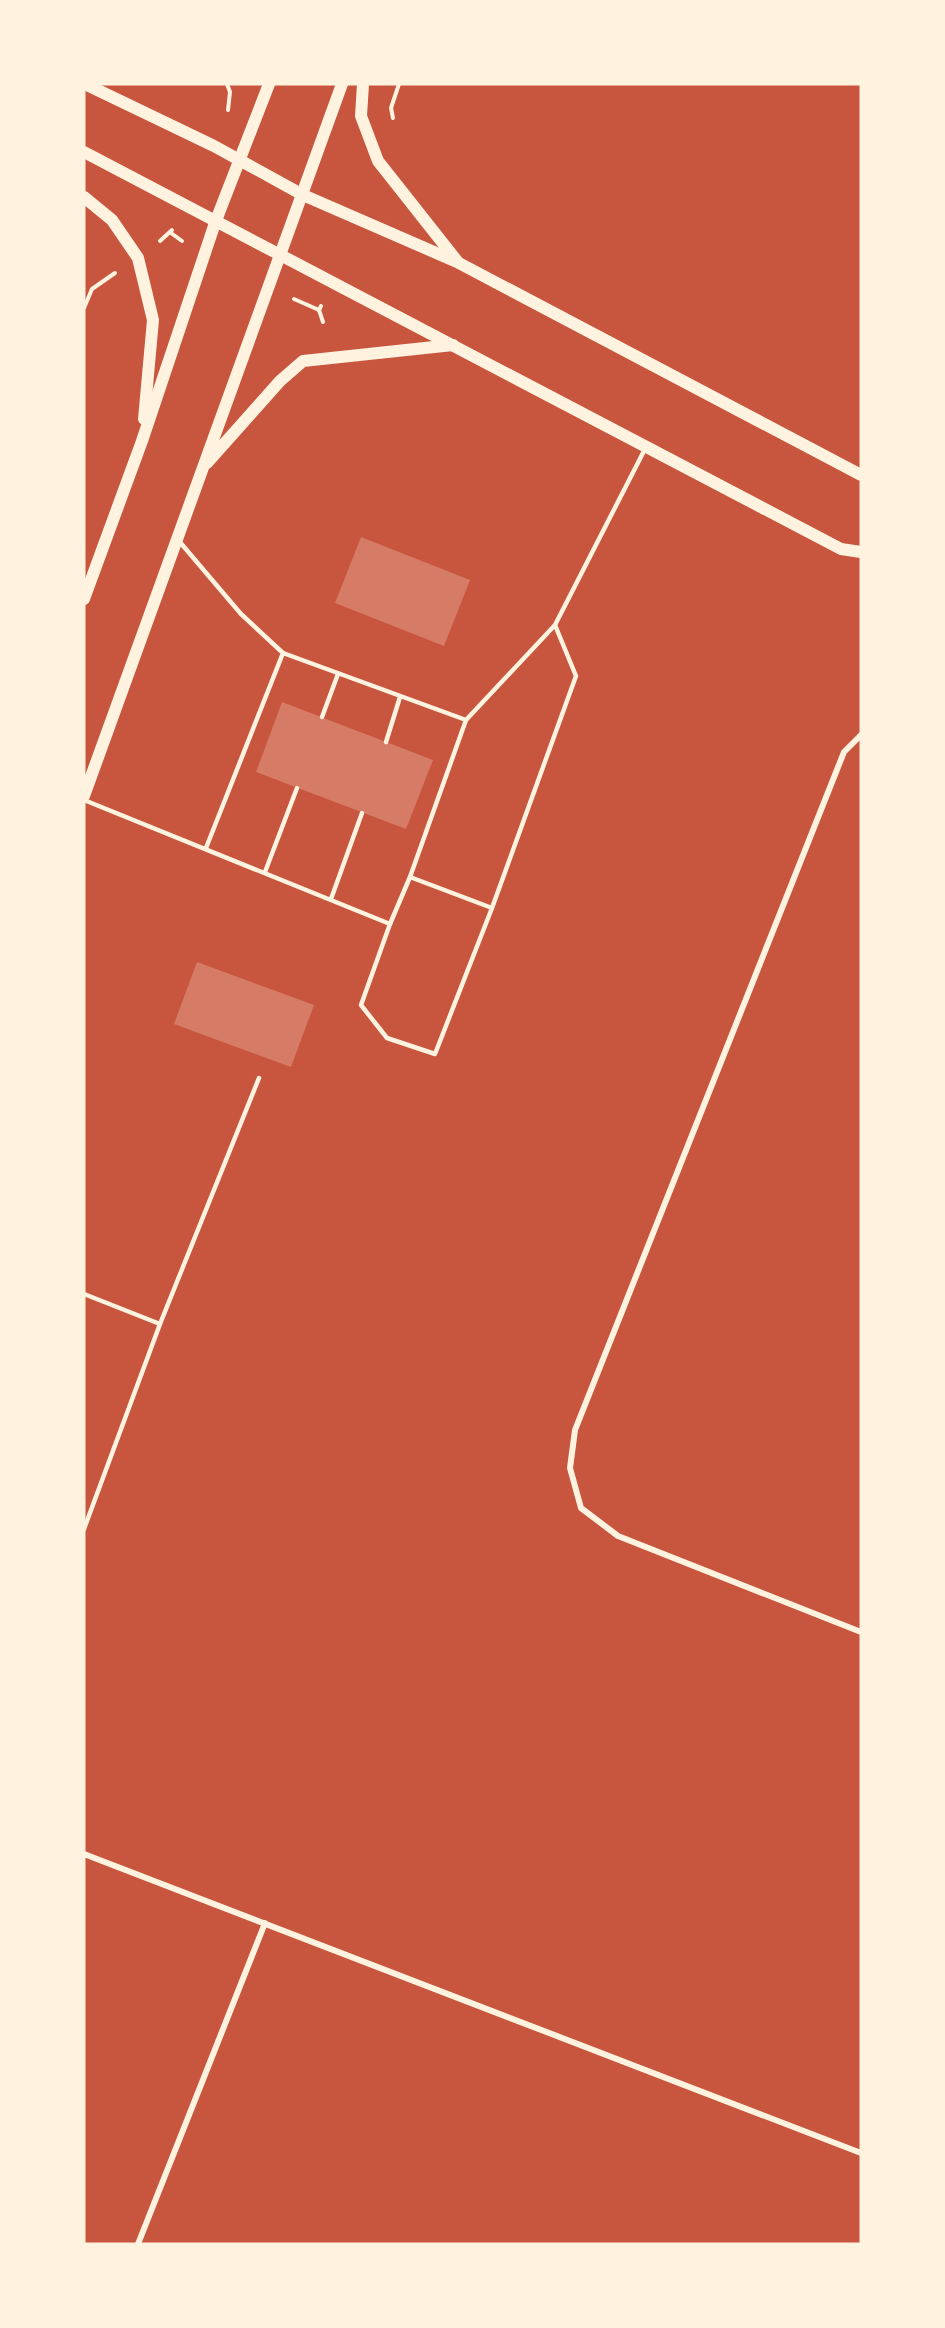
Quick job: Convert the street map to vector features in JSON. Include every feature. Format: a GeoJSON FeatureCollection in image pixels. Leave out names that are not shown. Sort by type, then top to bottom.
{"type":"FeatureCollection","features":[{"type":"Feature","properties":{"kind":"main road"},"geometry":{"type":"LineString","coordinates":[[85,84],[239,160],[303,195],[457,262],[861,475]]}},
{"type":"Feature","properties":{"kind":"main road"},"geometry":{"type":"LineString","coordinates":[[84,599],[142,441],[215,223],[269,84]]}},
{"type":"Feature","properties":{"kind":"main road"},"geometry":{"type":"LineString","coordinates":[[84,798],[342,84]]}},
{"type":"Feature","properties":{"kind":"main road"},"geometry":{"type":"LineString","coordinates":[[363,84],[361,116],[378,160],[457,262]]}},
{"type":"Feature","properties":{"kind":"main road"},"geometry":{"type":"LineString","coordinates":[[84,152],[215,223],[454,345],[841,549],[861,552]]}},
{"type":"Feature","properties":{"kind":"main road"},"geometry":{"type":"LineString","coordinates":[[84,196],[112,220],[138,258],[153,320],[142,441]]}},
{"type":"Feature","properties":{"kind":"main road"},"geometry":{"type":"LineString","coordinates":[[203,468],[280,381],[303,361],[454,345]]}},
{"type":"Feature","properties":{"kind":"street"},"geometry":{"type":"LineString","coordinates":[[861,735],[844,752],[778,918],[575,1430],[570,1468],[581,1508],[618,1536],[861,1632]]}},
{"type":"Feature","properties":{"kind":"street"},"geometry":{"type":"LineString","coordinates":[[84,1854],[861,2153]]}},
{"type":"Feature","properties":{"kind":"street"},"geometry":{"type":"LineString","coordinates":[[138,2244],[265,1923]]}},
{"type":"Feature","properties":{"kind":"lane"},"geometry":{"type":"LineString","coordinates":[[555,625],[576,676],[492,908],[435,1054],[387,1038],[361,1005],[466,720],[555,625],[646,447]]}},
{"type":"Feature","properties":{"kind":"lane"},"geometry":{"type":"LineString","coordinates":[[177,539],[241,614],[283,653],[466,720]]}},
{"type":"Feature","properties":{"kind":"lane"},"geometry":{"type":"LineString","coordinates":[[206,848],[283,653]]}},
{"type":"Feature","properties":{"kind":"lane"},"geometry":{"type":"LineString","coordinates":[[322,717],[338,674]]}},
{"type":"Feature","properties":{"kind":"lane"},"geometry":{"type":"LineString","coordinates":[[386,742],[400,697]]}},
{"type":"Feature","properties":{"kind":"lane"},"geometry":{"type":"LineString","coordinates":[[265,872],[297,788]]}},
{"type":"Feature","properties":{"kind":"lane"},"geometry":{"type":"LineString","coordinates":[[84,798],[390,924]]}},
{"type":"Feature","properties":{"kind":"lane"},"geometry":{"type":"LineString","coordinates":[[331,899],[362,813]]}},
{"type":"Feature","properties":{"kind":"lane"},"geometry":{"type":"LineString","coordinates":[[410,877],[492,908]]}},
{"type":"Feature","properties":{"kind":"lane"},"geometry":{"type":"LineString","coordinates":[[84,1529],[160,1324],[260,1078]]}},
{"type":"Feature","properties":{"kind":"lane"},"geometry":{"type":"LineString","coordinates":[[84,1294],[160,1324]]}},
{"type":"Feature","properties":{"kind":"path"},"geometry":{"type":"LineString","coordinates":[[227,84],[231,93],[228,113]]}},
{"type":"Feature","properties":{"kind":"path"},"geometry":{"type":"LineString","coordinates":[[160,241],[171,232],[184,242]]}},
{"type":"Feature","properties":{"kind":"path"},"geometry":{"type":"LineString","coordinates":[[84,308],[92,289],[138,258]]}},
{"type":"Feature","properties":{"kind":"path"},"geometry":{"type":"LineString","coordinates":[[319,310],[323,322]]}},
{"type":"Feature","properties":{"kind":"building"},"geometry":{"type":"Polygon","coordinates":[[[361,537],[470,580],[444,646],[335,603],[361,537]]]}},
{"type":"Feature","properties":{"kind":"building"},"geometry":{"type":"Polygon","coordinates":[[[282,702],[433,760],[406,829],[256,772],[282,702]]]}},
{"type":"Feature","properties":{"kind":"building"},"geometry":{"type":"Polygon","coordinates":[[[197,962],[314,1005],[291,1067],[174,1024],[197,962]]]}}]}
